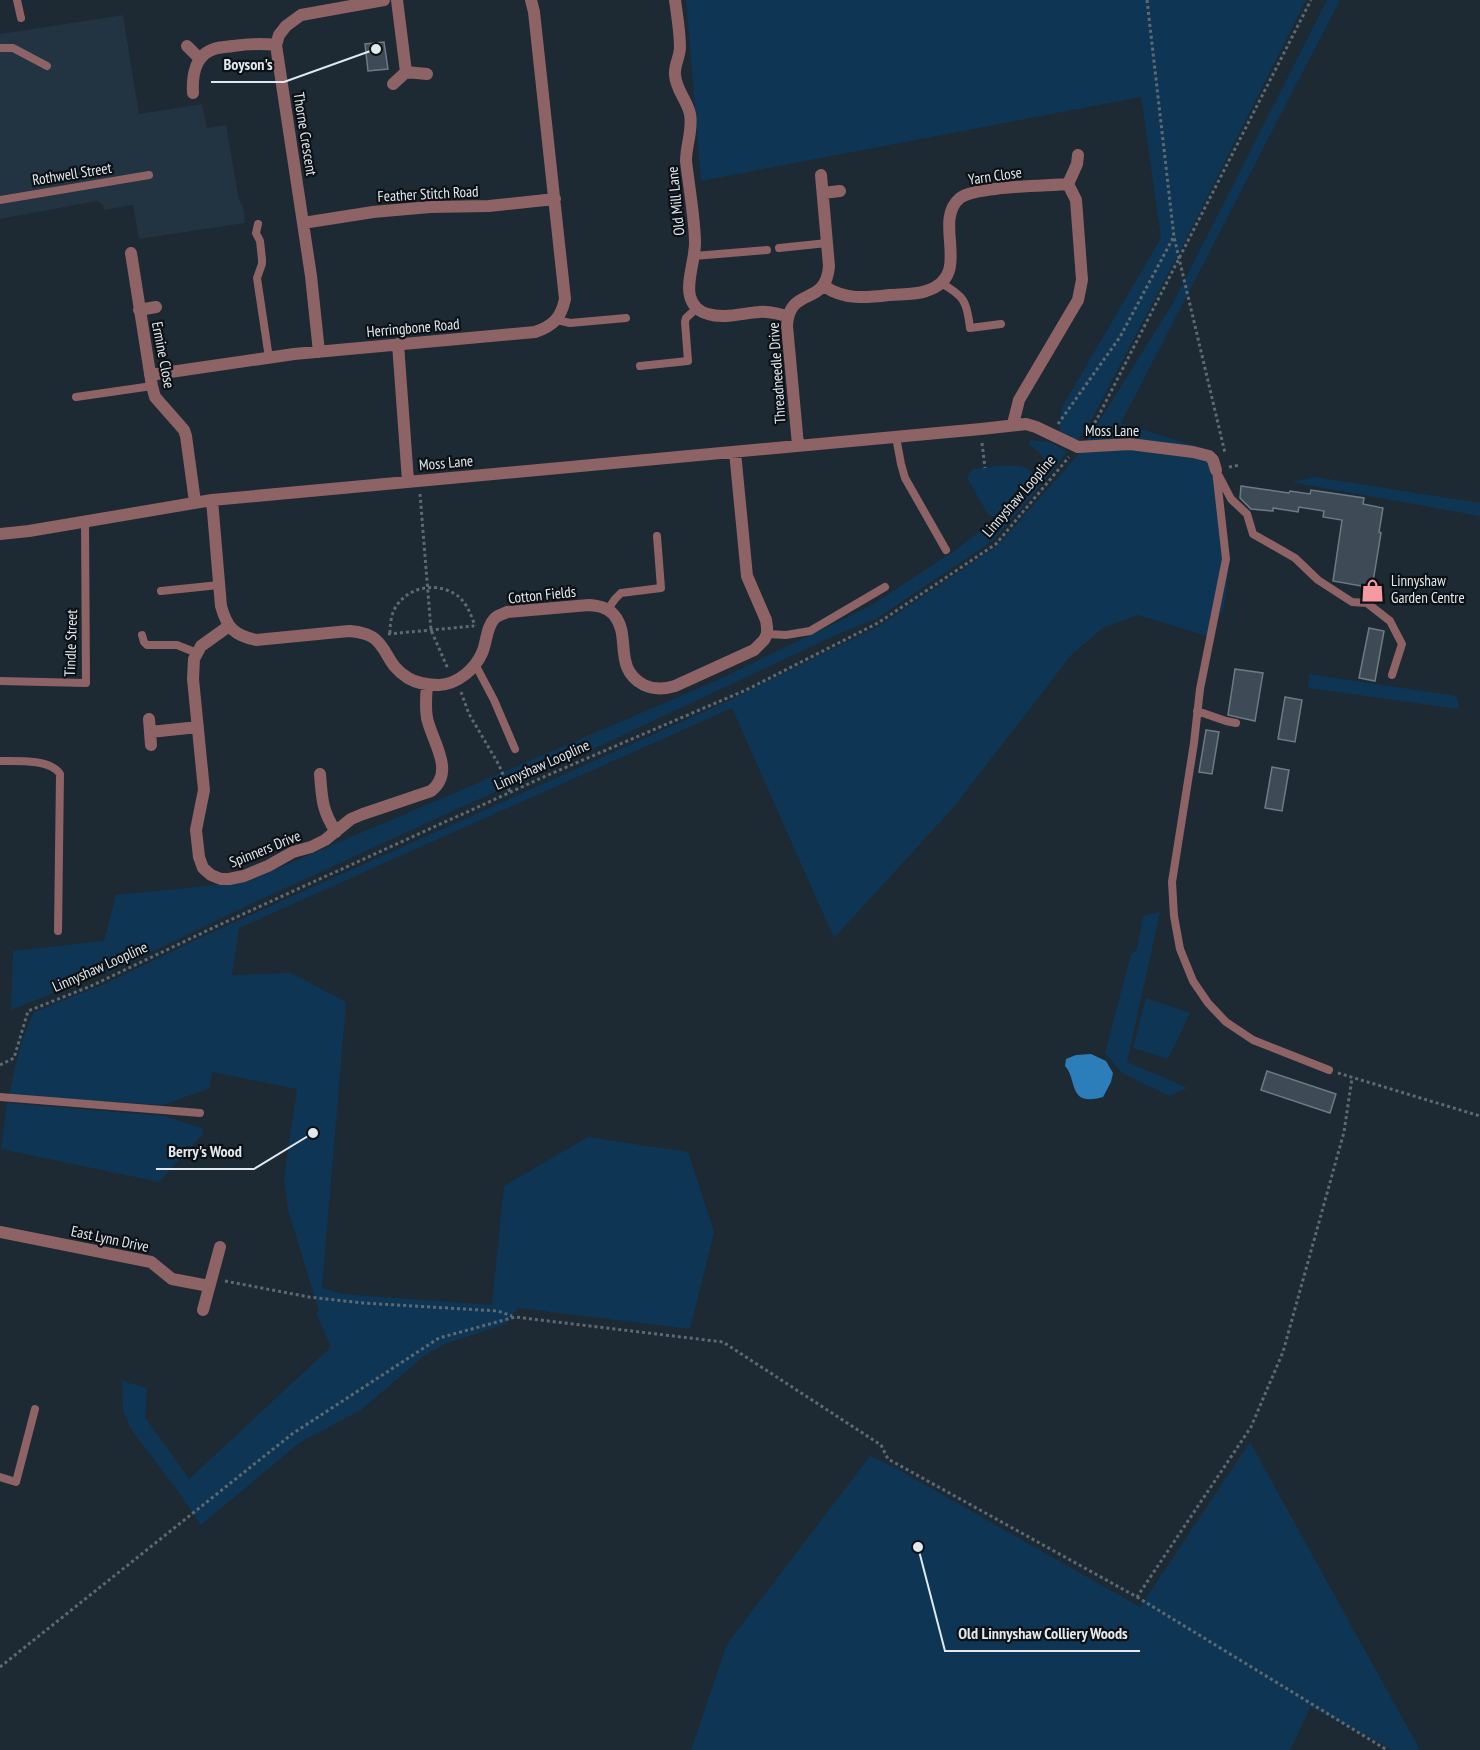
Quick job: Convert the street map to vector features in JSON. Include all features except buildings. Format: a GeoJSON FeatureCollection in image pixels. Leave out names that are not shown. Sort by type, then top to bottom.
{"type":"FeatureCollection","features":[{"type":"Feature","properties":{"kind":"street"},"geometry":{"type":"LineString","coordinates":[[193,93],[192,77],[205,53],[214,49],[258,43],[276,45],[285,26],[301,15],[384,0]]}},
{"type":"Feature","properties":{"kind":"street"},"geometry":{"type":"LineString","coordinates":[[397,0],[406,72]]}},
{"type":"Feature","properties":{"kind":"street"},"geometry":{"type":"LineString","coordinates":[[531,0],[565,299],[557,320]]}},
{"type":"Feature","properties":{"kind":"street","name":"Old Mill Lane"},"geometry":{"type":"LineString","coordinates":[[675,0],[680,48],[675,78],[689,111],[691,130],[686,149],[686,161],[695,241],[689,287],[693,305],[697,308]]}},
{"type":"Feature","properties":{"kind":"street","name":"Thorne Crescent"},"geometry":{"type":"LineString","coordinates":[[276,45],[311,276],[319,351]]}},
{"type":"Feature","properties":{"kind":"street"},"geometry":{"type":"LineString","coordinates":[[188,46],[200,59]]}},
{"type":"Feature","properties":{"kind":"street"},"geometry":{"type":"LineString","coordinates":[[393,84],[406,72],[427,74]]}},
{"type":"Feature","properties":{"kind":"street"},"geometry":{"type":"LineString","coordinates":[[1013,424],[1019,400],[1078,300],[1082,280],[1076,200],[1068,184],[1078,156]]}},
{"type":"Feature","properties":{"kind":"street"},"geometry":{"type":"LineString","coordinates":[[821,175],[829,276],[824,286],[849,297],[863,298],[925,292],[941,283]]}},
{"type":"Feature","properties":{"kind":"street","name":"Yarn Close"},"geometry":{"type":"LineString","coordinates":[[941,283],[952,261],[949,220],[953,204],[963,195],[980,190],[1068,184]]}},
{"type":"Feature","properties":{"kind":"street"},"geometry":{"type":"LineString","coordinates":[[823,193],[840,191]]}},
{"type":"Feature","properties":{"kind":"street","name":"Feather Stitch Road"},"geometry":{"type":"LineString","coordinates":[[303,223],[373,212],[430,207],[489,206],[555,199]]}},
{"type":"Feature","properties":{"kind":"street","name":"Ermine Close"},"geometry":{"type":"LineString","coordinates":[[130,253],[155,397],[186,436],[195,502]]}},
{"type":"Feature","properties":{"kind":"street","name":"Threadneedle Drive"},"geometry":{"type":"LineString","coordinates":[[798,445],[787,316],[795,302],[817,292],[824,286]]}},
{"type":"Feature","properties":{"kind":"street","name":"Ermine Close"},"geometry":{"type":"LineString","coordinates":[[140,309],[156,307]]}},
{"type":"Feature","properties":{"kind":"street"},"geometry":{"type":"LineString","coordinates":[[697,308],[719,316],[761,312],[787,316]]}},
{"type":"Feature","properties":{"kind":"street","name":"Herringbone Road"},"geometry":{"type":"LineString","coordinates":[[151,381],[269,358],[319,351],[535,332],[548,328],[557,320]]}},
{"type":"Feature","properties":{"kind":"street"},"geometry":{"type":"LineString","coordinates":[[398,344],[413,481]]}},
{"type":"Feature","properties":{"kind":"street","name":"Moss Lane"},"geometry":{"type":"LineString","coordinates":[[0,534],[212,500],[981,429],[1013,424],[1026,424],[1078,447],[1130,444],[1193,452],[1209,456],[1223,468]]}},
{"type":"Feature","properties":{"kind":"street"},"geometry":{"type":"LineString","coordinates":[[608,609],[615,615],[619,624],[627,667],[638,681],[654,688],[675,686],[760,646],[767,634],[766,620],[747,576],[735,452]]}},
{"type":"Feature","properties":{"kind":"street"},"geometry":{"type":"LineString","coordinates":[[212,500],[221,606],[225,619],[233,631],[243,637],[256,640],[349,632],[363,633],[375,638],[394,668],[410,679],[427,685]]}},
{"type":"Feature","properties":{"kind":"street","name":"Cotton Fields"},"geometry":{"type":"LineString","coordinates":[[427,685],[445,684],[473,668],[496,617],[507,612],[589,605],[608,609]]}},
{"type":"Feature","properties":{"kind":"street"},"geometry":{"type":"LineString","coordinates":[[197,653],[201,646],[229,626]]}},
{"type":"Feature","properties":{"kind":"street","name":"Spinners Drive"},"geometry":{"type":"LineString","coordinates":[[197,653],[194,659],[194,679],[204,790],[196,830],[199,857],[203,868],[211,875],[221,879],[244,876],[268,867],[293,852],[325,840],[351,819],[363,813],[431,791],[441,780],[443,772],[442,761],[425,709],[427,685]]}},
{"type":"Feature","properties":{"kind":"street"},"geometry":{"type":"LineString","coordinates":[[149,719],[152,745]]}},
{"type":"Feature","properties":{"kind":"street"},"geometry":{"type":"LineString","coordinates":[[150,732],[198,727]]}},
{"type":"Feature","properties":{"kind":"street"},"geometry":{"type":"LineString","coordinates":[[320,774],[322,804],[336,832]]}},
{"type":"Feature","properties":{"kind":"street","name":"East Lynn Drive"},"geometry":{"type":"LineString","coordinates":[[0,1232],[151,1262],[172,1279],[210,1282]]}},
{"type":"Feature","properties":{"kind":"street"},"geometry":{"type":"LineString","coordinates":[[203,1310],[220,1247]]}},
{"type":"Feature","properties":{"kind":"lane"},"geometry":{"type":"LineString","coordinates":[[17,0],[21,18]]}},
{"type":"Feature","properties":{"kind":"lane"},"geometry":{"type":"LineString","coordinates":[[0,48],[13,48],[47,66]]}},
{"type":"Feature","properties":{"kind":"lane","name":"Rothwell Street"},"geometry":{"type":"LineString","coordinates":[[0,200],[149,175]]}},
{"type":"Feature","properties":{"kind":"lane"},"geometry":{"type":"LineString","coordinates":[[258,224],[256,233],[260,242],[262,264],[257,278],[269,358]]}},
{"type":"Feature","properties":{"kind":"lane"},"geometry":{"type":"LineString","coordinates":[[779,248],[827,243]]}},
{"type":"Feature","properties":{"kind":"lane"},"geometry":{"type":"LineString","coordinates":[[694,256],[767,250]]}},
{"type":"Feature","properties":{"kind":"lane"},"geometry":{"type":"LineString","coordinates":[[941,283],[958,293],[965,301],[970,328],[1001,324]]}},
{"type":"Feature","properties":{"kind":"lane"},"geometry":{"type":"LineString","coordinates":[[640,366],[688,361],[685,322],[686,318],[697,308]]}},
{"type":"Feature","properties":{"kind":"lane"},"geometry":{"type":"LineString","coordinates":[[557,320],[570,323],[626,318]]}},
{"type":"Feature","properties":{"kind":"lane"},"geometry":{"type":"LineString","coordinates":[[76,398],[151,381]]}},
{"type":"Feature","properties":{"kind":"lane"},"geometry":{"type":"LineString","coordinates":[[896,437],[905,478],[946,550]]}},
{"type":"Feature","properties":{"kind":"lane"},"geometry":{"type":"LineString","coordinates":[[1223,468],[1231,499],[1247,514],[1253,534],[1295,558],[1318,580],[1344,597],[1352,602],[1367,603],[1390,621],[1402,644],[1392,675]]}},
{"type":"Feature","properties":{"kind":"lane"},"geometry":{"type":"LineString","coordinates":[[1223,468],[1226,559],[1200,689],[1172,882],[1174,916],[1180,949],[1193,981],[1208,1003],[1226,1022],[1253,1040],[1329,1070]]}},
{"type":"Feature","properties":{"kind":"lane","name":"Tindle Street"},"geometry":{"type":"LineString","coordinates":[[0,681],[86,683],[85,521]]}},
{"type":"Feature","properties":{"kind":"lane"},"geometry":{"type":"LineString","coordinates":[[608,609],[621,593],[661,588],[657,536]]}},
{"type":"Feature","properties":{"kind":"lane"},"geometry":{"type":"LineString","coordinates":[[161,591],[219,585]]}},
{"type":"Feature","properties":{"kind":"lane"},"geometry":{"type":"LineString","coordinates":[[767,634],[786,635],[810,631],[885,587]]}},
{"type":"Feature","properties":{"kind":"lane"},"geometry":{"type":"LineString","coordinates":[[142,635],[147,645],[177,645],[197,653]]}},
{"type":"Feature","properties":{"kind":"lane"},"geometry":{"type":"LineString","coordinates":[[475,664],[494,700],[515,749]]}},
{"type":"Feature","properties":{"kind":"lane"},"geometry":{"type":"LineString","coordinates":[[1197,711],[1236,723]]}},
{"type":"Feature","properties":{"kind":"lane"},"geometry":{"type":"LineString","coordinates":[[0,761],[27,761],[54,767],[60,774],[58,931]]}},
{"type":"Feature","properties":{"kind":"lane"},"geometry":{"type":"LineString","coordinates":[[0,1097],[200,1113]]}},
{"type":"Feature","properties":{"kind":"lane"},"geometry":{"type":"LineString","coordinates":[[0,1478],[16,1482],[35,1409]]}},
{"type":"Feature","properties":{"kind":"path"},"geometry":{"type":"LineString","coordinates":[[1147,0],[1174,237],[1225,454]]}},
{"type":"Feature","properties":{"kind":"path","name":"Linnyshaw Loopline"},"geometry":{"type":"LineString","coordinates":[[0,1065],[14,1058],[28,1011],[92,986],[240,915],[510,792],[746,690],[878,623],[996,544],[1078,447],[1097,419],[1311,0]]}},
{"type":"Feature","properties":{"kind":"path"},"geometry":{"type":"LineString","coordinates":[[1046,432],[1057,425],[1120,337],[1174,237]]}},
{"type":"Feature","properties":{"kind":"path"},"geometry":{"type":"LineString","coordinates":[[981,429],[985,468]]}},
{"type":"Feature","properties":{"kind":"path"},"geometry":{"type":"LineString","coordinates":[[413,481],[431,630],[469,714],[499,765],[510,792]]}},
{"type":"Feature","properties":{"kind":"path"},"geometry":{"type":"LineString","coordinates":[[390,633],[390,622],[394,610],[403,598],[427,587],[440,588],[455,594],[464,603],[475,626]]}},
{"type":"Feature","properties":{"kind":"path"},"geometry":{"type":"LineString","coordinates":[[375,638],[390,633],[475,626],[488,632]]}},
{"type":"Feature","properties":{"kind":"path"},"geometry":{"type":"LineString","coordinates":[[1137,1597],[1251,1427],[1283,1352],[1344,1132],[1352,1078],[1480,1116]]}},
{"type":"Feature","properties":{"kind":"path"},"geometry":{"type":"LineString","coordinates":[[210,1282],[363,1303],[498,1311],[515,1317],[723,1342],[880,1445],[888,1459],[1137,1597],[1387,1750]]}},
{"type":"Feature","properties":{"kind":"path"},"geometry":{"type":"LineString","coordinates":[[0,1667],[292,1434],[439,1338],[515,1317]]}},
{"type":"Feature","properties":{"kind":"shaded area"},"geometry":{"type":"Polygon","coordinates":[[[686,0],[1306,0],[1183,245],[1093,417],[1078,441],[1059,432],[1062,407],[1161,238],[1141,97],[701,181],[686,0]]]}},
{"type":"Feature","properties":{"kind":"shaded area"},"geometry":{"type":"Polygon","coordinates":[[[1327,0],[1340,0],[1121,423],[1215,452],[1230,560],[1223,613],[1212,612],[1207,636],[1138,615],[1103,628],[1072,654],[953,808],[834,938],[732,708],[239,928],[232,975],[291,973],[346,1002],[322,1288],[342,1294],[492,1305],[504,1186],[588,1137],[688,1152],[714,1232],[690,1329],[518,1308],[506,1324],[447,1343],[424,1356],[361,1410],[299,1443],[201,1525],[131,1429],[123,1411],[122,1381],[147,1388],[145,1417],[189,1479],[331,1347],[316,1313],[319,1311],[288,1210],[284,1177],[297,1089],[212,1072],[210,1088],[164,1105],[9,1095],[22,1042],[34,1012],[107,983],[206,935],[730,700],[879,626],[997,546],[1078,455],[1173,303],[1327,0]]]}},
{"type":"Feature","properties":{"kind":"shaded area"},"geometry":{"type":"Polygon","coordinates":[[[123,15],[139,114],[202,104],[207,128],[226,125],[245,223],[139,239],[133,205],[104,210],[103,205],[97,201],[0,219],[0,34],[123,15]]]}},
{"type":"Feature","properties":{"kind":"shaded area"},"geometry":{"type":"Polygon","coordinates":[[[1030,440],[1050,442],[1067,452],[994,540],[876,619],[836,635],[602,745],[242,908],[125,965],[11,1010],[13,951],[104,941],[116,895],[246,882],[720,679],[870,606],[954,551],[997,518],[988,514],[967,478],[972,469],[1013,465],[1028,469],[1037,481],[1043,477],[1048,467],[1040,453],[1029,444],[1030,440]]]}},
{"type":"Feature","properties":{"kind":"shaded area"},"geometry":{"type":"Polygon","coordinates":[[[1315,477],[1480,503],[1480,516],[1291,482],[1315,477]]]}},
{"type":"Feature","properties":{"kind":"shaded area"},"geometry":{"type":"Polygon","coordinates":[[[1309,674],[1456,696],[1459,705],[1458,709],[1308,688],[1309,674]]]}},
{"type":"Feature","properties":{"kind":"shaded area"},"geometry":{"type":"Polygon","coordinates":[[[1160,912],[1127,1062],[1188,1088],[1169,1096],[1122,1073],[1105,1053],[1131,954],[1137,950],[1143,916],[1160,912]]]}},
{"type":"Feature","properties":{"kind":"shaded area"},"geometry":{"type":"Polygon","coordinates":[[[1146,998],[1190,1013],[1168,1059],[1133,1048],[1146,998]]]}},
{"type":"Feature","properties":{"kind":"shaded area"},"geometry":{"type":"Polygon","coordinates":[[[7,1103],[165,1116],[204,1129],[203,1134],[159,1182],[1,1149],[7,1103]]]}},
{"type":"Feature","properties":{"kind":"shaded area"},"geometry":{"type":"Polygon","coordinates":[[[1250,1442],[1420,1750],[1393,1750],[1311,1707],[1290,1750],[691,1750],[727,1644],[870,1456],[892,1466],[1140,1607],[1250,1442]]]}},
{"type":"Feature","properties":{"kind":"water"},"geometry":{"type":"Polygon","coordinates":[[[1091,1054],[1106,1061],[1113,1073],[1103,1097],[1092,1099],[1084,1098],[1075,1091],[1065,1066],[1066,1059],[1076,1055],[1091,1054]]]}},
{"type":"Feature","properties":{"kind":"place","name":"Boyson's"},"geometry":{"type":"Point","coordinates":[376,49]}},
{"type":"Feature","properties":{"kind":"place","name":"Linnyshaw Garden Centre"},"geometry":{"type":"Point","coordinates":[1373,590]}},
{"type":"Feature","properties":{"kind":"place","name":"Berry's Wood"},"geometry":{"type":"Point","coordinates":[313,1133]}},
{"type":"Feature","properties":{"kind":"place","name":"Old Linnyshaw Colliery Woods"},"geometry":{"type":"Point","coordinates":[918,1547]}}]}
